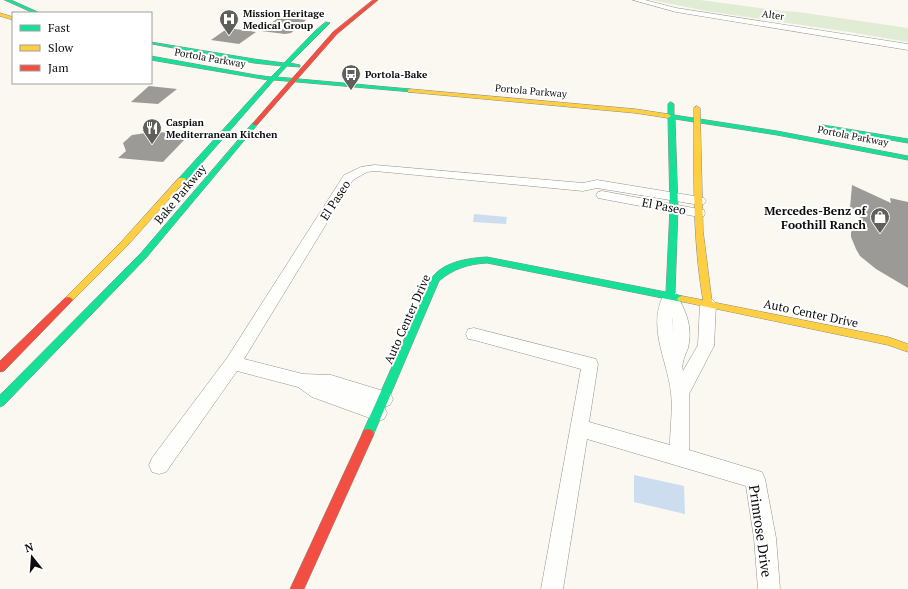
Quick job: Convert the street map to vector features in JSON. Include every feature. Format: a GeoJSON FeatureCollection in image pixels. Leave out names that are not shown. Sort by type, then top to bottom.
{"type":"FeatureCollection","features":[{"type":"Feature","properties":{"kind":"main road"},"geometry":{"type":"LineString","coordinates":[[7,0],[36,12]]}},
{"type":"Feature","properties":{"kind":"main road","name":"Bake Parkway"},"geometry":{"type":"LineString","coordinates":[[0,402],[143,256],[304,67],[335,34],[376,0]]}},
{"type":"Feature","properties":{"kind":"main road"},"geometry":{"type":"LineString","coordinates":[[0,14],[12,20]]}},
{"type":"Feature","properties":{"kind":"main road","name":"Bake Parkway"},"geometry":{"type":"LineString","coordinates":[[0,368],[124,244],[217,142],[272,78],[317,32],[335,18]]}},
{"type":"Feature","properties":{"kind":"main road","name":"Portola Parkway"},"geometry":{"type":"LineString","coordinates":[[152,43],[285,65],[318,68]]}},
{"type":"Feature","properties":{"kind":"main road","name":"Portola Parkway"},"geometry":{"type":"LineString","coordinates":[[152,58],[240,75],[635,111],[777,133],[908,158]]}},
{"type":"Feature","properties":{"kind":"main road"},"geometry":{"type":"LineString","coordinates":[[670,104],[674,202],[670,296]]}},
{"type":"Feature","properties":{"kind":"main road"},"geometry":{"type":"LineString","coordinates":[[698,108],[699,207],[704,284],[708,304]]}},
{"type":"Feature","properties":{"kind":"main road","name":"Portola Parkway"},"geometry":{"type":"LineString","coordinates":[[815,126],[908,141]]}},
{"type":"Feature","properties":{"kind":"main road"},"geometry":{"type":"LineString","coordinates":[[109,273],[114,267],[124,244]]}},
{"type":"Feature","properties":{"kind":"main road","name":"Auto Center Drive"},"geometry":{"type":"LineString","coordinates":[[297,589],[381,406],[435,279],[446,268],[458,263],[474,260],[488,260],[888,341],[908,348]]}},
{"type":"Feature","properties":{"kind":"main road"},"geometry":{"type":"LineString","coordinates":[[26,376],[60,327]]}},
{"type":"Feature","properties":{"kind":"street","name":"Alter"},"geometry":{"type":"LineString","coordinates":[[637,0],[676,10],[908,47]]}},
{"type":"Feature","properties":{"kind":"street","name":"El Paseo"},"geometry":{"type":"LineString","coordinates":[[158,465],[233,363],[348,178],[355,173],[366,169],[375,168],[583,187],[595,194],[674,202],[699,207]]}},
{"type":"Feature","properties":{"kind":"street"},"geometry":{"type":"LineString","coordinates":[[670,296],[681,317],[682,329],[681,347],[673,366],[680,393],[679,456]]}},
{"type":"Feature","properties":{"kind":"street"},"geometry":{"type":"LineString","coordinates":[[680,393],[706,346],[708,304]]}},
{"type":"Feature","properties":{"kind":"street"},"geometry":{"type":"LineString","coordinates":[[474,334],[590,364],[552,589]]}},
{"type":"Feature","properties":{"kind":"street"},"geometry":{"type":"LineString","coordinates":[[233,363],[303,381],[318,392],[381,406]]}},
{"type":"Feature","properties":{"kind":"street","name":"Primrose Drive"},"geometry":{"type":"LineString","coordinates":[[580,428],[755,479],[764,538],[769,589]]}},
{"type":"Feature","properties":{"kind":"green space"},"geometry":{"type":"Polygon","coordinates":[[[652,0],[700,0],[908,28],[908,42],[706,11],[652,0]]]}},
{"type":"Feature","properties":{"kind":"water"},"geometry":{"type":"Polygon","coordinates":[[[474,214],[507,217],[506,224],[473,222],[474,214]]]}},
{"type":"Feature","properties":{"kind":"water"},"geometry":{"type":"Polygon","coordinates":[[[634,475],[684,486],[685,514],[634,502],[634,475]]]}},
{"type":"Feature","properties":{"kind":"building"},"geometry":{"type":"Polygon","coordinates":[[[283,17],[306,20],[291,33],[285,34],[261,31],[278,18],[283,17]]]}},
{"type":"Feature","properties":{"kind":"building","name":"Mission Heritage Medical Group"},"geometry":{"type":"Polygon","coordinates":[[[228,28],[256,32],[239,44],[211,40],[228,28]]]}},
{"type":"Feature","properties":{"kind":"building"},"geometry":{"type":"Polygon","coordinates":[[[149,86],[177,89],[158,104],[131,102],[149,86]]]}},
{"type":"Feature","properties":{"kind":"building","name":"Caspian Mediterranean Kitchen"},"geometry":{"type":"Polygon","coordinates":[[[148,131],[180,134],[177,138],[186,138],[163,162],[118,158],[126,151],[123,143],[132,135],[146,133],[148,131]]]}},
{"type":"Feature","properties":{"kind":"building","name":"Mercedes-Benz of Foothill Ranch"},"geometry":{"type":"Polygon","coordinates":[[[852,185],[891,203],[890,198],[908,202],[908,288],[876,269],[860,256],[856,249],[851,237],[851,232],[864,212],[850,208],[852,185]]]}},
{"type":"Feature","properties":{"kind":"traffic: fast"},"geometry":{"type":"LineString","coordinates":[[7,0],[36,12]]}},
{"type":"Feature","properties":{"kind":"traffic: fast"},"geometry":{"type":"LineString","coordinates":[[182,180],[265,86],[317,32],[328,23]]}},
{"type":"Feature","properties":{"kind":"traffic: fast"},"geometry":{"type":"LineString","coordinates":[[152,43],[254,61],[298,66]]}},
{"type":"Feature","properties":{"kind":"traffic: fast"},"geometry":{"type":"LineString","coordinates":[[152,58],[256,77],[410,91]]}},
{"type":"Feature","properties":{"kind":"traffic: fast"},"geometry":{"type":"LineString","coordinates":[[670,296],[674,208],[671,104]]}},
{"type":"Feature","properties":{"kind":"traffic: fast"},"geometry":{"type":"LineString","coordinates":[[668,116],[777,133],[908,158]]}},
{"type":"Feature","properties":{"kind":"traffic: fast"},"geometry":{"type":"LineString","coordinates":[[0,402],[143,256],[255,124]]}},
{"type":"Feature","properties":{"kind":"traffic: fast"},"geometry":{"type":"LineString","coordinates":[[823,127],[908,141]]}},
{"type":"Feature","properties":{"kind":"traffic: fast"},"geometry":{"type":"LineString","coordinates":[[368,434],[435,279],[447,270],[459,264],[487,260],[682,299]]}},
{"type":"Feature","properties":{"kind":"traffic: slow"},"geometry":{"type":"LineString","coordinates":[[0,14],[12,19]]}},
{"type":"Feature","properties":{"kind":"traffic: slow"},"geometry":{"type":"LineString","coordinates":[[410,91],[635,111],[668,116]]}},
{"type":"Feature","properties":{"kind":"traffic: slow"},"geometry":{"type":"LineString","coordinates":[[697,108],[697,182],[699,231],[708,304]]}},
{"type":"Feature","properties":{"kind":"traffic: slow"},"geometry":{"type":"LineString","coordinates":[[68,300],[124,244],[182,180]]}},
{"type":"Feature","properties":{"kind":"traffic: slow"},"geometry":{"type":"LineString","coordinates":[[682,299],[888,341],[908,348]]}},
{"type":"Feature","properties":{"kind":"traffic: jam"},"geometry":{"type":"LineString","coordinates":[[255,124],[335,33],[376,0]]}},
{"type":"Feature","properties":{"kind":"traffic: jam"},"geometry":{"type":"LineString","coordinates":[[0,368],[68,300]]}},
{"type":"Feature","properties":{"kind":"traffic: jam"},"geometry":{"type":"LineString","coordinates":[[297,589],[368,434]]}},
{"type":"Feature","properties":{"kind":"place","name":"Mission Heritage Medical Group"},"geometry":{"type":"Point","coordinates":[229,36]}},
{"type":"Feature","properties":{"kind":"place","name":"Portola-Bake"},"geometry":{"type":"Point","coordinates":[351,91]}},
{"type":"Feature","properties":{"kind":"place","name":"Caspian Mediterranean Kitchen"},"geometry":{"type":"Point","coordinates":[152,145]}},
{"type":"Feature","properties":{"kind":"place","name":"Mercedes-Benz of Foothill Ranch"},"geometry":{"type":"Point","coordinates":[880,234]}}]}
